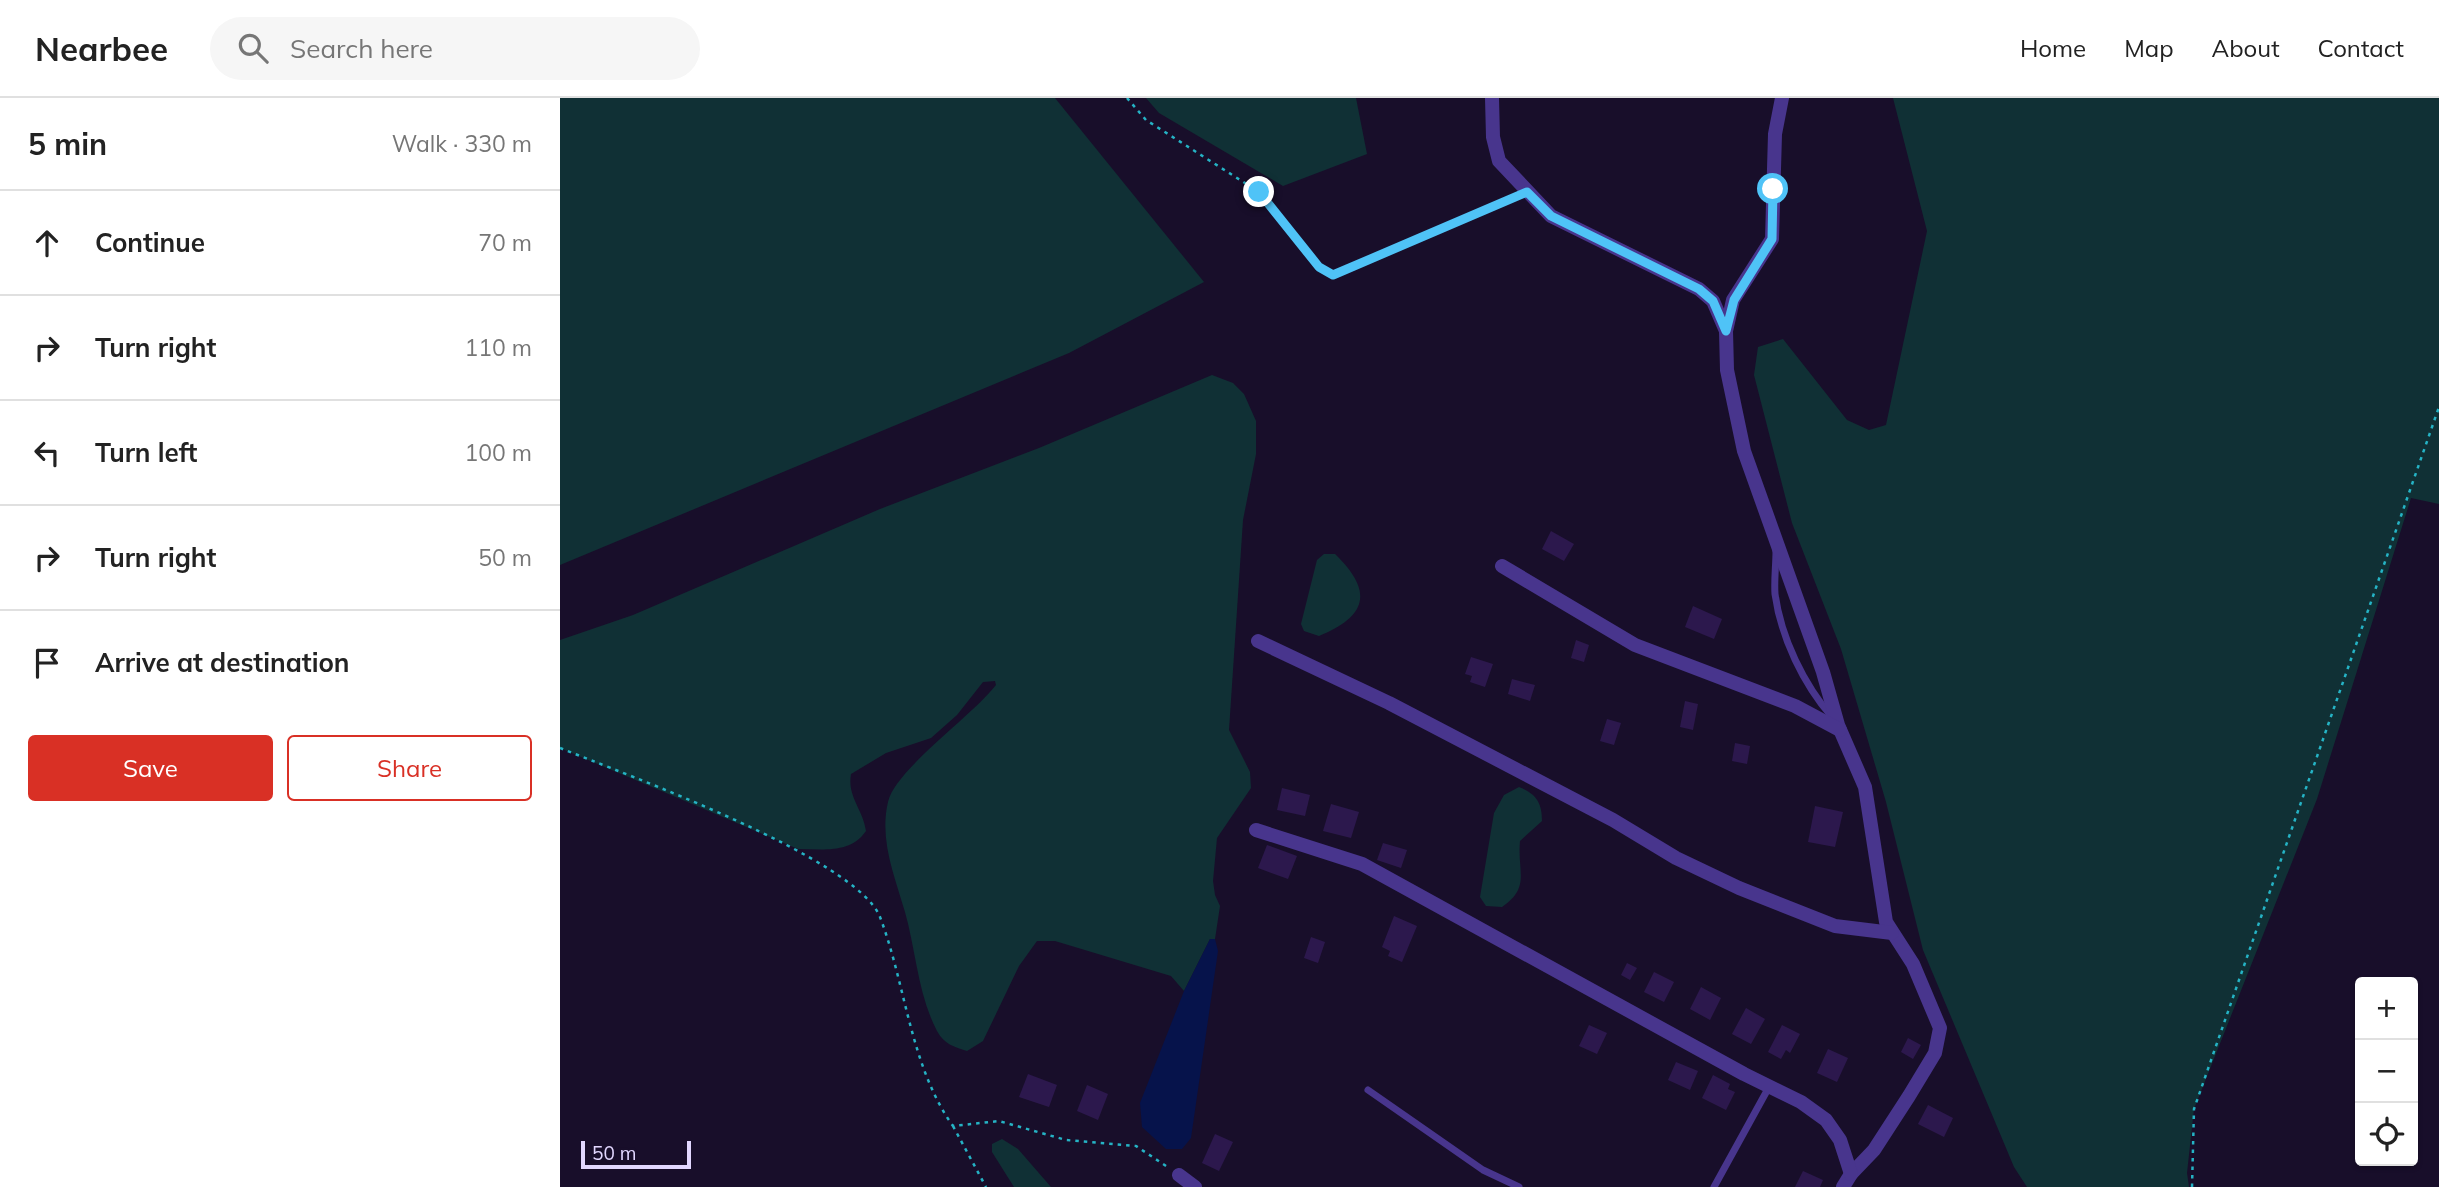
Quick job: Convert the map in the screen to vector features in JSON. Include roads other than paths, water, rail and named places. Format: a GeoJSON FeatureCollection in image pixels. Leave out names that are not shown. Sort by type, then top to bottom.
{"type":"FeatureCollection","features":[{"type":"Feature","properties":{"kind":"street"},"geometry":{"type":"LineString","coordinates":[[1492,98],[1493,137],[1499,162],[1551,216],[1699,289],[1713,301],[1726,331]]}},
{"type":"Feature","properties":{"kind":"street"},"geometry":{"type":"LineString","coordinates":[[1782,98],[1775,134],[1772,239],[1734,300],[1726,331],[1727,370],[1744,450],[1839,727],[1865,788],[1883,906],[1892,933],[1913,964],[1940,1028],[1935,1053],[1909,1096],[1874,1150],[1851,1174],[1843,1187]]}},
{"type":"Feature","properties":{"kind":"street"},"geometry":{"type":"LineString","coordinates":[[1502,566],[1635,645],[1795,706],[1839,727]]}},
{"type":"Feature","properties":{"kind":"street"},"geometry":{"type":"LineString","coordinates":[[1258,641],[1389,702],[1613,820],[1676,858],[1739,888],[1835,926],[1892,933]]}},
{"type":"Feature","properties":{"kind":"street"},"geometry":{"type":"LineString","coordinates":[[1256,830],[1362,864],[1801,1102],[1826,1119],[1840,1140],[1851,1174]]}},
{"type":"Feature","properties":{"kind":"street"},"geometry":{"type":"LineString","coordinates":[[1178,1175],[1195,1187]]}},
{"type":"Feature","properties":{"kind":"lane"},"geometry":{"type":"LineString","coordinates":[[1776,539],[1775,595],[1788,642],[1814,697],[1839,727]]}},
{"type":"Feature","properties":{"kind":"lane"},"geometry":{"type":"LineString","coordinates":[[1714,1187],[1769,1087]]}},
{"type":"Feature","properties":{"kind":"lane"},"geometry":{"type":"LineString","coordinates":[[1368,1090],[1483,1170],[1519,1187]]}}]}
